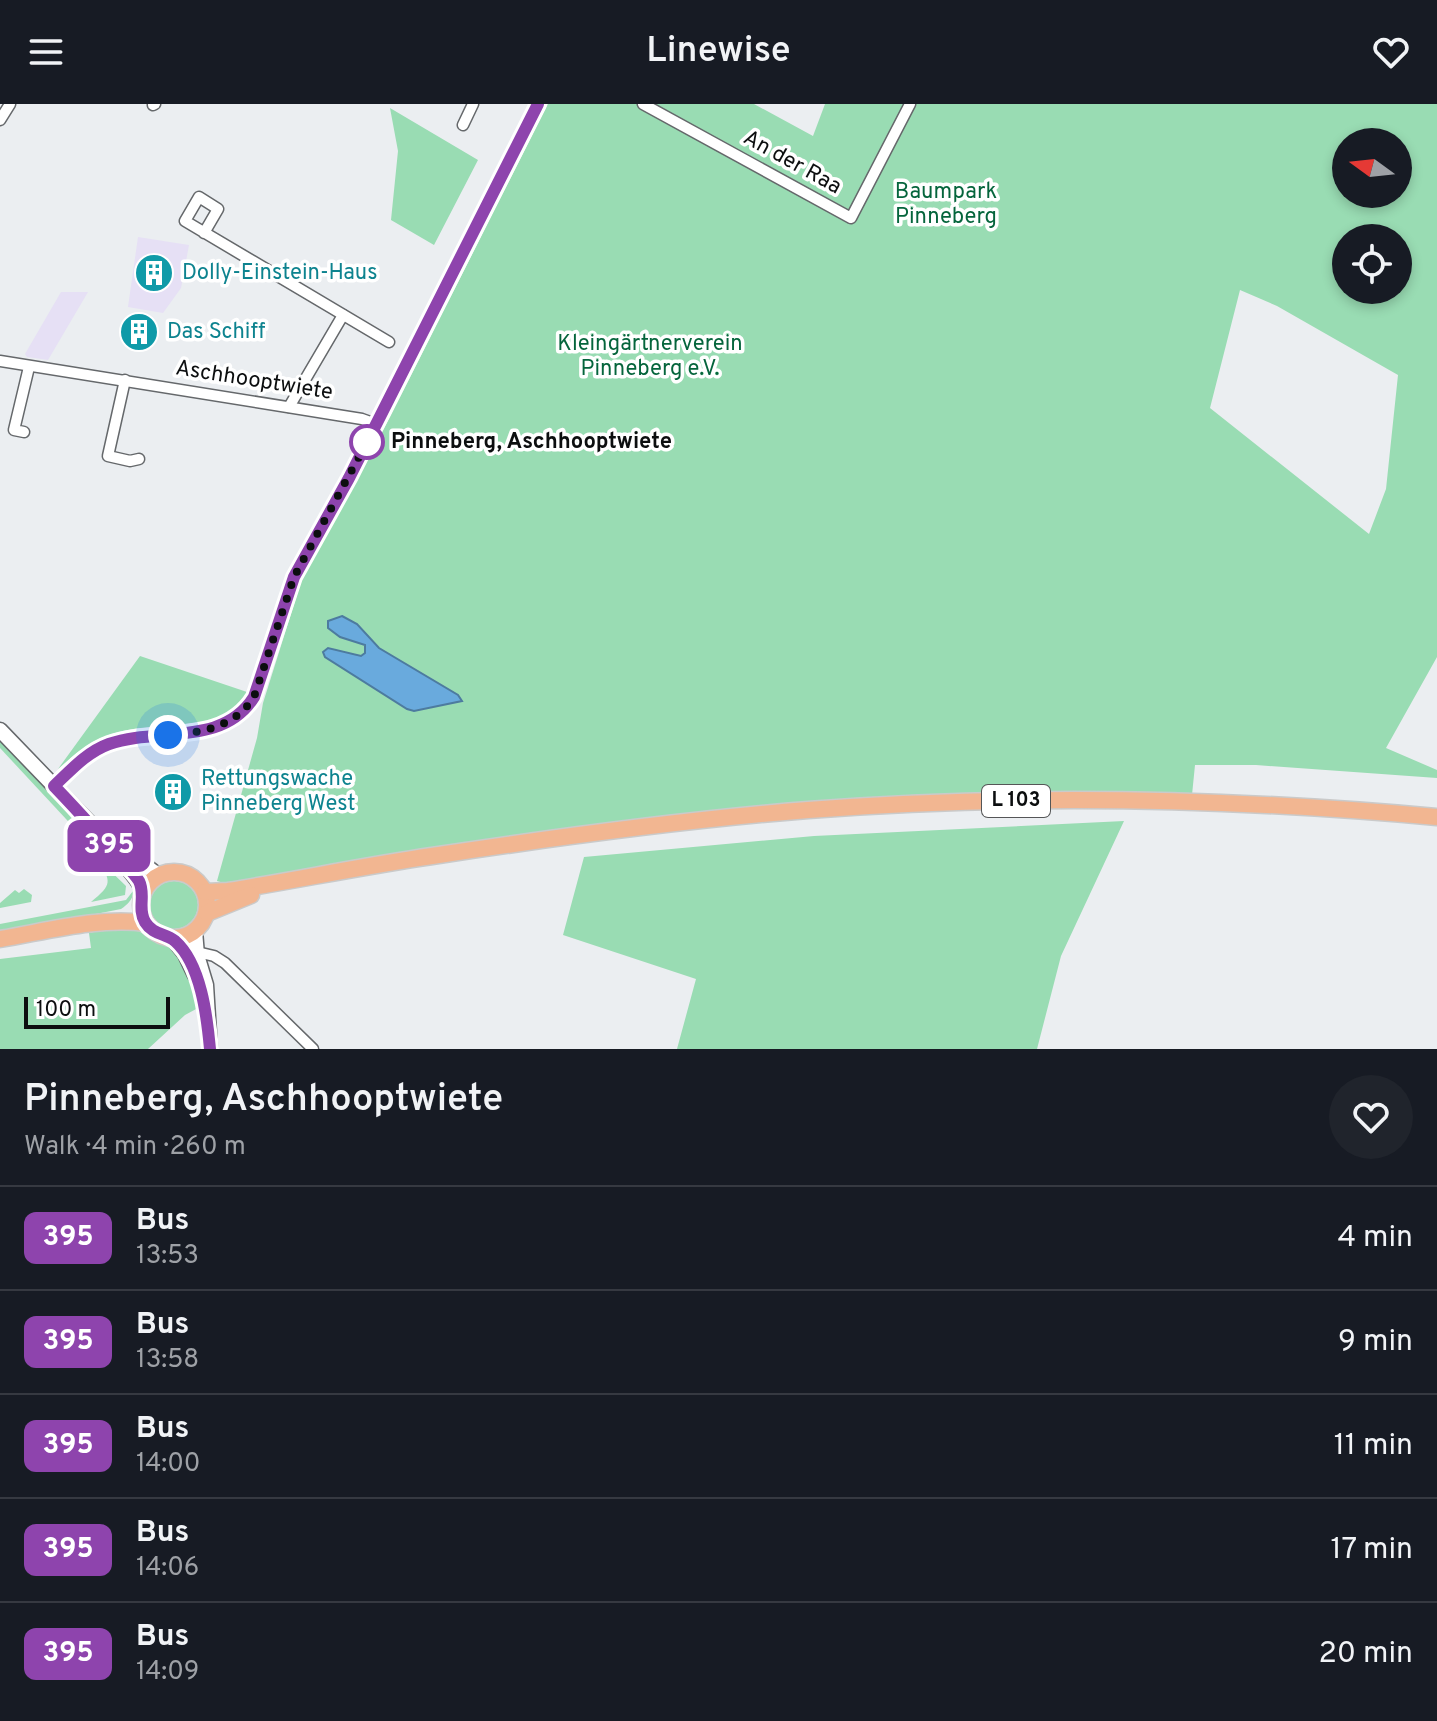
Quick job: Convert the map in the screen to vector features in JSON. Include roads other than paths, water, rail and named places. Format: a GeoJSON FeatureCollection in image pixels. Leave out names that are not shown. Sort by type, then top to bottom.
{"type":"FeatureCollection","features":[{"type":"Feature","properties":{"kind":"main road"},"geometry":{"type":"LineString","coordinates":[[0,730],[106,840],[137,877],[146,923]]}},
{"type":"Feature","properties":{"kind":"main road","name":"L 103"},"geometry":{"type":"LineString","coordinates":[[205,892],[291,881],[431,856],[631,829],[807,810],[1114,800],[1247,804],[1437,817]]}},
{"type":"Feature","properties":{"kind":"main road"},"geometry":{"type":"LineString","coordinates":[[106,840],[119,845],[159,876]]}},
{"type":"Feature","properties":{"kind":"main road"},"geometry":{"type":"LineString","coordinates":[[0,939],[125,921],[146,923],[162,937],[182,938],[195,931],[207,913],[205,892],[190,876],[180,872],[159,876],[142,897],[96,923]]}},
{"type":"Feature","properties":{"kind":"main road","name":"L 103"},"geometry":{"type":"LineString","coordinates":[[207,913],[291,881]]}},
{"type":"Feature","properties":{"kind":"main road"},"geometry":{"type":"LineString","coordinates":[[195,931],[206,985],[210,1049]]}},
{"type":"Feature","properties":{"kind":"main road"},"geometry":{"type":"LineString","coordinates":[[173,939],[193,966],[206,1005]]}},
{"type":"Feature","properties":{"kind":"street"},"geometry":{"type":"LineString","coordinates":[[0,120],[10,104]]}},
{"type":"Feature","properties":{"kind":"street"},"geometry":{"type":"LineString","coordinates":[[463,125],[473,104]]}},
{"type":"Feature","properties":{"kind":"street"},"geometry":{"type":"LineString","coordinates":[[54,786],[88,755],[108,745],[130,738],[204,731],[237,717],[248,708],[294,577],[376,424],[538,104]]}},
{"type":"Feature","properties":{"kind":"street","name":"An der Raa"},"geometry":{"type":"LineString","coordinates":[[643,104],[851,218],[910,104]]}},
{"type":"Feature","properties":{"kind":"street"},"geometry":{"type":"LineString","coordinates":[[204,233],[389,342]]}},
{"type":"Feature","properties":{"kind":"street"},"geometry":{"type":"LineString","coordinates":[[289,407],[343,315]]}},
{"type":"Feature","properties":{"kind":"street","name":"Aschhooptwiete"},"geometry":{"type":"LineString","coordinates":[[0,361],[362,419],[376,424]]}},
{"type":"Feature","properties":{"kind":"street"},"geometry":{"type":"LineString","coordinates":[[24,432],[14,430],[29,367]]}},
{"type":"Feature","properties":{"kind":"street"},"geometry":{"type":"LineString","coordinates":[[125,380],[108,456],[130,461],[139,459]]}},
{"type":"Feature","properties":{"kind":"street"},"geometry":{"type":"LineString","coordinates":[[197,952],[214,956],[225,963],[313,1049]]}},
{"type":"Feature","properties":{"kind":"water"},"geometry":{"type":"Polygon","coordinates":[[[342,616],[357,624],[379,648],[458,695],[462,701],[414,711],[407,709],[325,657],[323,652],[328,648],[361,656],[365,653],[365,645],[340,637],[328,628],[328,621],[342,616]]]}},
{"type":"Feature","properties":{"kind":"place","name":"Dolly-Einstein-Haus"},"geometry":{"type":"Point","coordinates":[154,273]}},
{"type":"Feature","properties":{"kind":"place","name":"Das Schiff"},"geometry":{"type":"Point","coordinates":[139,332]}},
{"type":"Feature","properties":{"kind":"place","name":"Pinneberg, Aschhooptwiete"},"geometry":{"type":"Point","coordinates":[367,442]}},
{"type":"Feature","properties":{"kind":"place","name":"Rettungswache Pinneberg West"},"geometry":{"type":"Point","coordinates":[173,792]}},
{"type":"Feature","properties":{"kind":"park label","name":"Baumpark Pinneberg"},"geometry":{"type":"Point","coordinates":[946,204]}},
{"type":"Feature","properties":{"kind":"park label","name":"Kleingärtnerverein Pinneberg e.V."},"geometry":{"type":"Point","coordinates":[650,356]}}]}
